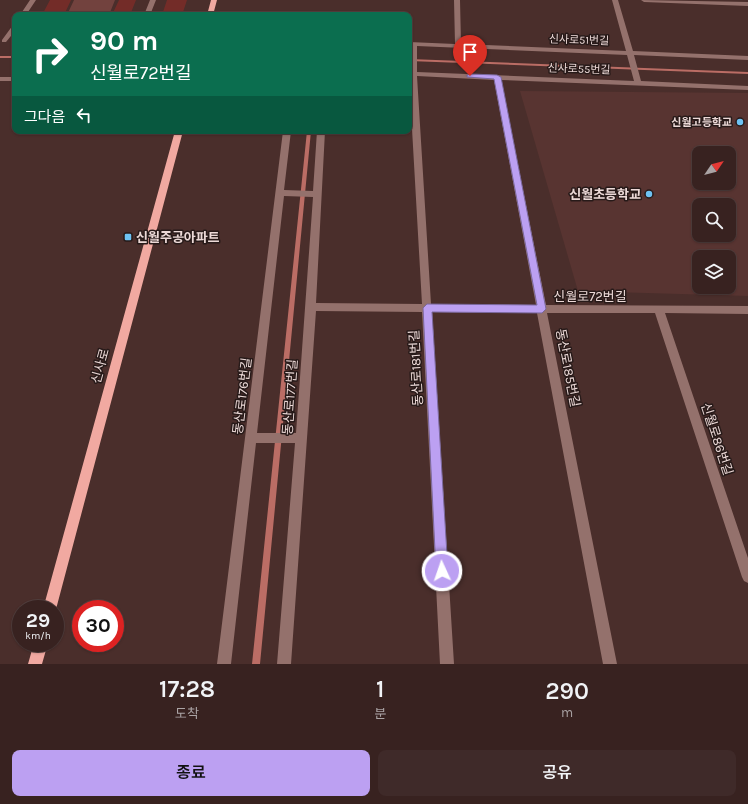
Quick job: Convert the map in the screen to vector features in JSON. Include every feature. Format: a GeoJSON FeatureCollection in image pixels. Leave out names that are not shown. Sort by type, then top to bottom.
{"type":"FeatureCollection","features":[{"type":"Feature","properties":{"kind":"main road"},"geometry":{"type":"LineString","coordinates":[[211,12],[214,0]]}},
{"type":"Feature","properties":{"kind":"main road","name":"신사로"},"geometry":{"type":"LineString","coordinates":[[52,600],[178,134]]}},
{"type":"Feature","properties":{"kind":"main road"},"geometry":{"type":"LineString","coordinates":[[35,664],[38,652]]}},
{"type":"Feature","properties":{"kind":"street"},"geometry":{"type":"LineString","coordinates":[[25,12],[33,0]]}},
{"type":"Feature","properties":{"kind":"street"},"geometry":{"type":"LineString","coordinates":[[148,12],[153,0]]}},
{"type":"Feature","properties":{"kind":"street"},"geometry":{"type":"LineString","coordinates":[[457,0],[458,46]]}},
{"type":"Feature","properties":{"kind":"street"},"geometry":{"type":"LineString","coordinates":[[614,0],[638,81]]}},
{"type":"Feature","properties":{"kind":"street"},"geometry":{"type":"LineString","coordinates":[[644,0],[748,4]]}},
{"type":"Feature","properties":{"kind":"street"},"geometry":{"type":"LineString","coordinates":[[2,41],[12,29]]}},
{"type":"Feature","properties":{"kind":"street","name":"신사로51번길"},"geometry":{"type":"LineString","coordinates":[[412,45],[631,55],[748,58]]}},
{"type":"Feature","properties":{"kind":"street","name":"동산로181번길"},"geometry":{"type":"LineString","coordinates":[[412,45],[412,72],[447,664]]}},
{"type":"Feature","properties":{"kind":"street","name":"신사로55번길"},"geometry":{"type":"LineString","coordinates":[[412,72],[497,77],[638,81],[748,88]]}},
{"type":"Feature","properties":{"kind":"street","name":"동산로185번길"},"geometry":{"type":"LineString","coordinates":[[497,77],[610,664]]}},
{"type":"Feature","properties":{"kind":"street"},"geometry":{"type":"LineString","coordinates":[[0,79],[12,79]]}},
{"type":"Feature","properties":{"kind":"street","name":"동산로176번길"},"geometry":{"type":"LineString","coordinates":[[224,664],[255,438],[283,193],[287,134]]}},
{"type":"Feature","properties":{"kind":"street","name":"동산로177번길"},"geometry":{"type":"LineString","coordinates":[[284,664],[296,438],[311,307],[315,194],[321,134]]}},
{"type":"Feature","properties":{"kind":"street"},"geometry":{"type":"LineString","coordinates":[[283,193],[315,194]]}},
{"type":"Feature","properties":{"kind":"street","name":"신월로72번길"},"geometry":{"type":"LineString","coordinates":[[311,307],[748,310]]}},
{"type":"Feature","properties":{"kind":"street","name":"신월로86번길"},"geometry":{"type":"LineString","coordinates":[[659,310],[748,577]]}},
{"type":"Feature","properties":{"kind":"street"},"geometry":{"type":"LineString","coordinates":[[255,438],[296,438]]}},
{"type":"Feature","properties":{"kind":"shaded area"},"geometry":{"type":"Polygon","coordinates":[[[74,0],[115,0],[110,12],[68,12],[74,0]]]}},
{"type":"Feature","properties":{"kind":"shaded area","name":"신월초등학교"},"geometry":{"type":"Polygon","coordinates":[[[520,91],[748,93],[748,296],[578,291],[520,91]]]}},
{"type":"Feature","properties":{"kind":"building"},"geometry":{"type":"Polygon","coordinates":[[[50,0],[71,0],[65,12],[44,12],[50,0]]]}},
{"type":"Feature","properties":{"kind":"building"},"geometry":{"type":"Polygon","coordinates":[[[119,0],[136,0],[131,12],[113,12],[119,0]]]}},
{"type":"Feature","properties":{"kind":"building"},"geometry":{"type":"Polygon","coordinates":[[[167,0],[187,0],[183,12],[163,12],[167,0]]]}},
{"type":"Feature","properties":{"kind":"waterway"},"geometry":{"type":"LineString","coordinates":[[0,57],[12,57]]}},
{"type":"Feature","properties":{"kind":"waterway"},"geometry":{"type":"LineString","coordinates":[[412,60],[748,73]]}},
{"type":"Feature","properties":{"kind":"waterway"},"geometry":{"type":"LineString","coordinates":[[256,664],[309,134]]}},
{"type":"Feature","properties":{"kind":"place","name":"신월고등학교"},"geometry":{"type":"Point","coordinates":[740,122]}},
{"type":"Feature","properties":{"kind":"place","name":"신월초등학교"},"geometry":{"type":"Point","coordinates":[649,194]}},
{"type":"Feature","properties":{"kind":"place","name":"신월주공아파트"},"geometry":{"type":"Point","coordinates":[128,237]}},
{"type":"Feature","properties":{"kind":"route"},"geometry":{"type":"LineString","coordinates":[[442,571],[427,308],[542,309],[497,77],[470,76]]}}]}
